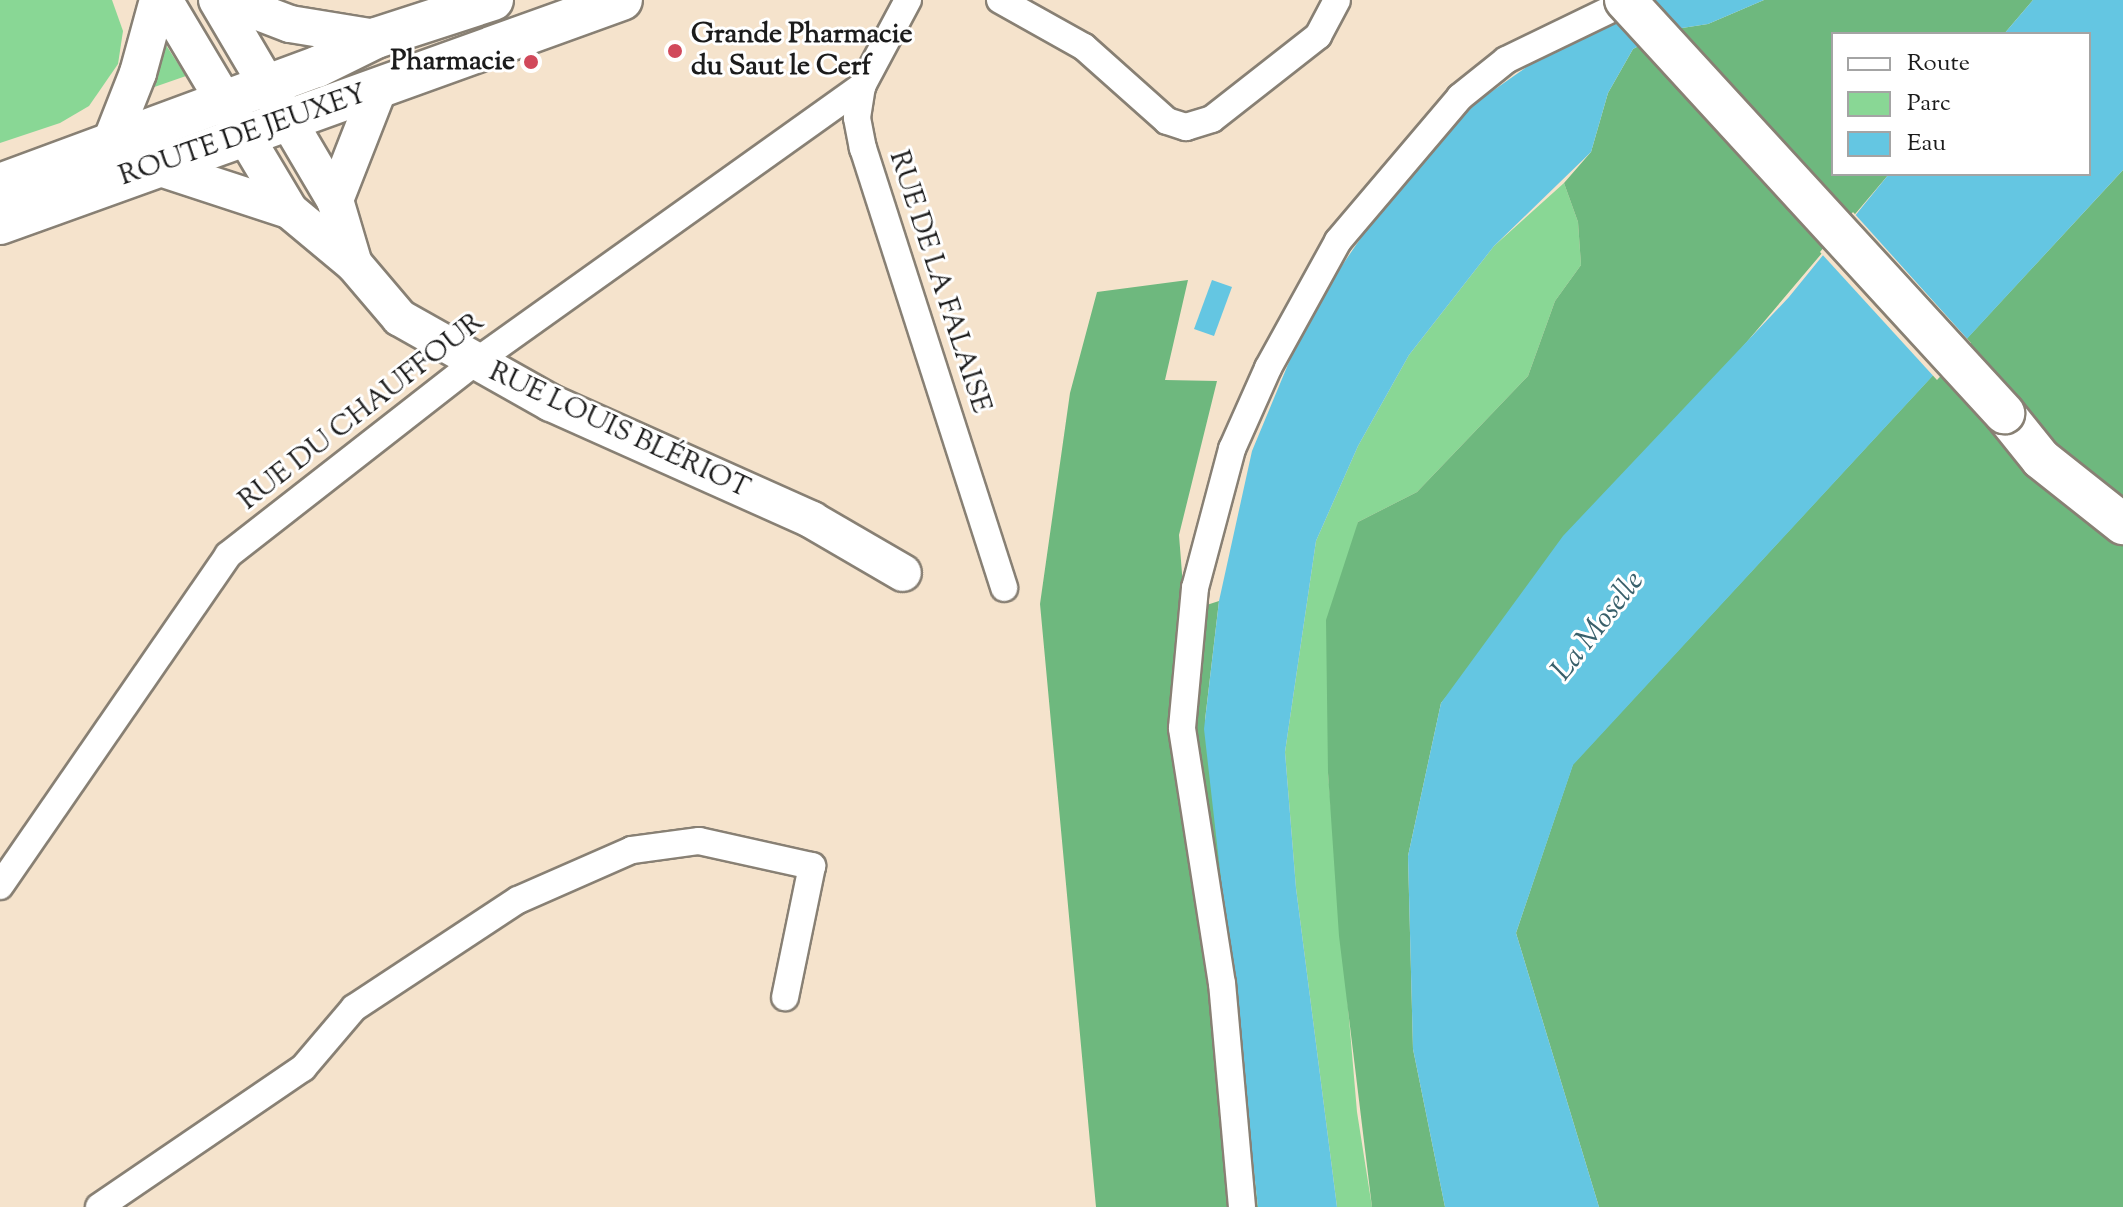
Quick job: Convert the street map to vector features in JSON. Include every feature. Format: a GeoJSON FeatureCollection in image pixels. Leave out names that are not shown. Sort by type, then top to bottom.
{"type":"FeatureCollection","features":[{"type":"Feature","properties":{"kind":"main road","name":"ROUTE DE JEUXEY"},"geometry":{"type":"LineString","coordinates":[[0,184],[268,85],[376,38],[493,0]]}},
{"type":"Feature","properties":{"kind":"main road","name":"ROUTE DE JEUXEY"},"geometry":{"type":"LineString","coordinates":[[0,224],[622,0]]}},
{"type":"Feature","properties":{"kind":"main road"},"geometry":{"type":"LineString","coordinates":[[1627,0],[2004,413],[2041,459],[2123,524]]}},
{"type":"Feature","properties":{"kind":"street"},"geometry":{"type":"LineString","coordinates":[[110,144],[135,85],[158,0]]}},
{"type":"Feature","properties":{"kind":"street","name":"RUE LOUIS BLÉRIOT"},"geometry":{"type":"LineString","coordinates":[[164,0],[289,210],[354,264],[400,318],[474,363],[812,520],[903,573]]}},
{"type":"Feature","properties":{"kind":"street","name":"RUE LOUIS BLÉRIOT"},"geometry":{"type":"LineString","coordinates":[[217,0],[335,200],[354,264]]}},
{"type":"Feature","properties":{"kind":"street"},"geometry":{"type":"LineString","coordinates":[[227,0],[290,24],[376,38]]}},
{"type":"Feature","properties":{"kind":"street","name":"RUE DE LA FALAISE"},"geometry":{"type":"LineString","coordinates":[[908,0],[862,86],[857,118],[863,148],[1004,588]]}},
{"type":"Feature","properties":{"kind":"street"},"geometry":{"type":"LineString","coordinates":[[1000,0],[1084,47],[1167,121],[1186,127],[1212,119],[1318,36],[1337,1]]}},
{"type":"Feature","properties":{"kind":"street"},"geometry":{"type":"LineString","coordinates":[[1242,1207],[1222,984],[1182,728],[1195,588],[1232,449],[1268,368],[1338,241],[1460,97],[1506,60],[1627,0]]}},
{"type":"Feature","properties":{"kind":"street","name":"RUE DU CHAUFFOUR"},"geometry":{"type":"LineString","coordinates":[[0,886],[228,555],[474,363],[862,86]]}},
{"type":"Feature","properties":{"kind":"street"},"geometry":{"type":"LineString","coordinates":[[335,200],[379,88]]}},
{"type":"Feature","properties":{"kind":"street","name":"RUE LOUIS BLÉRIOT"},"geometry":{"type":"LineString","coordinates":[[154,166],[289,210]]}},
{"type":"Feature","properties":{"kind":"street"},"geometry":{"type":"LineString","coordinates":[[99,1207],[132,1199],[303,1068],[354,1008],[518,900],[632,850],[699,841],[812,866],[785,997]]}},
{"type":"Feature","properties":{"kind":"green space"},"geometry":{"type":"Polygon","coordinates":[[[0,0],[112,0],[123,31],[118,64],[89,106],[60,123],[0,143],[0,0]]]}},
{"type":"Feature","properties":{"kind":"green space"},"geometry":{"type":"Polygon","coordinates":[[[1764,0],[2033,0],[2006,32],[1831,32],[1831,176],[1887,176],[1441,703],[1408,856],[1413,1049],[1445,1207],[1372,1207],[1339,936],[1328,773],[1326,620],[1358,522],[1417,492],[1528,376],[1555,301],[1581,265],[1578,222],[1564,183],[1591,152],[1608,93],[1633,49],[1669,30],[1708,24],[1764,0]]]}},
{"type":"Feature","properties":{"kind":"green space"},"geometry":{"type":"Polygon","coordinates":[[[162,39],[186,76],[140,92],[162,39]]]}},
{"type":"Feature","properties":{"kind":"green space"},"geometry":{"type":"Polygon","coordinates":[[[2123,170],[2123,1207],[1599,1207],[1516,933],[1573,764],[2123,170]]]}},
{"type":"Feature","properties":{"kind":"green space"},"geometry":{"type":"Polygon","coordinates":[[[1564,183],[1578,222],[1581,265],[1555,301],[1528,376],[1417,492],[1358,522],[1328,773],[1357,1112],[1372,1207],[1337,1207],[1296,888],[1285,752],[1316,541],[1358,446],[1409,355],[1494,246],[1564,183]]]}},
{"type":"Feature","properties":{"kind":"green space"},"geometry":{"type":"Polygon","coordinates":[[[1188,280],[1165,380],[1217,381],[1179,535],[1185,612],[1219,601],[1205,720],[1258,1207],[1096,1207],[1040,604],[1070,393],[1097,292],[1188,280]]]}},
{"type":"Feature","properties":{"kind":"water"},"geometry":{"type":"Polygon","coordinates":[[[1644,0],[1764,0],[1708,24],[1669,30],[1633,49],[1608,93],[1591,152],[1494,246],[1409,355],[1358,446],[1316,541],[1285,752],[1296,888],[1337,1207],[1258,1207],[1204,729],[1219,601],[1252,451],[1309,314],[1388,198],[1461,113],[1538,59],[1644,0]]]}},
{"type":"Feature","properties":{"kind":"water","name":"La Moselle"},"geometry":{"type":"Polygon","coordinates":[[[2033,0],[2123,0],[2123,170],[1573,765],[1516,933],[1599,1207],[1445,1207],[1413,1049],[1408,856],[1441,703],[1563,536],[1789,297],[1887,176],[2091,176],[2091,32],[2006,32],[2033,0]]]}},
{"type":"Feature","properties":{"kind":"water"},"geometry":{"type":"Polygon","coordinates":[[[1212,280],[1232,287],[1214,336],[1194,329],[1212,280]]]}},
{"type":"Feature","properties":{"kind":"pier"},"geometry":{"type":"Polygon","coordinates":[[[1853,212],[1971,343],[1937,380],[1820,252],[1853,212]]]}},
{"type":"Feature","properties":{"kind":"place","name":"Grande Pharmacie du Saut le Cerf"},"geometry":{"type":"Point","coordinates":[675,51]}},
{"type":"Feature","properties":{"kind":"place","name":"Pharmacie"},"geometry":{"type":"Point","coordinates":[531,62]}}]}
